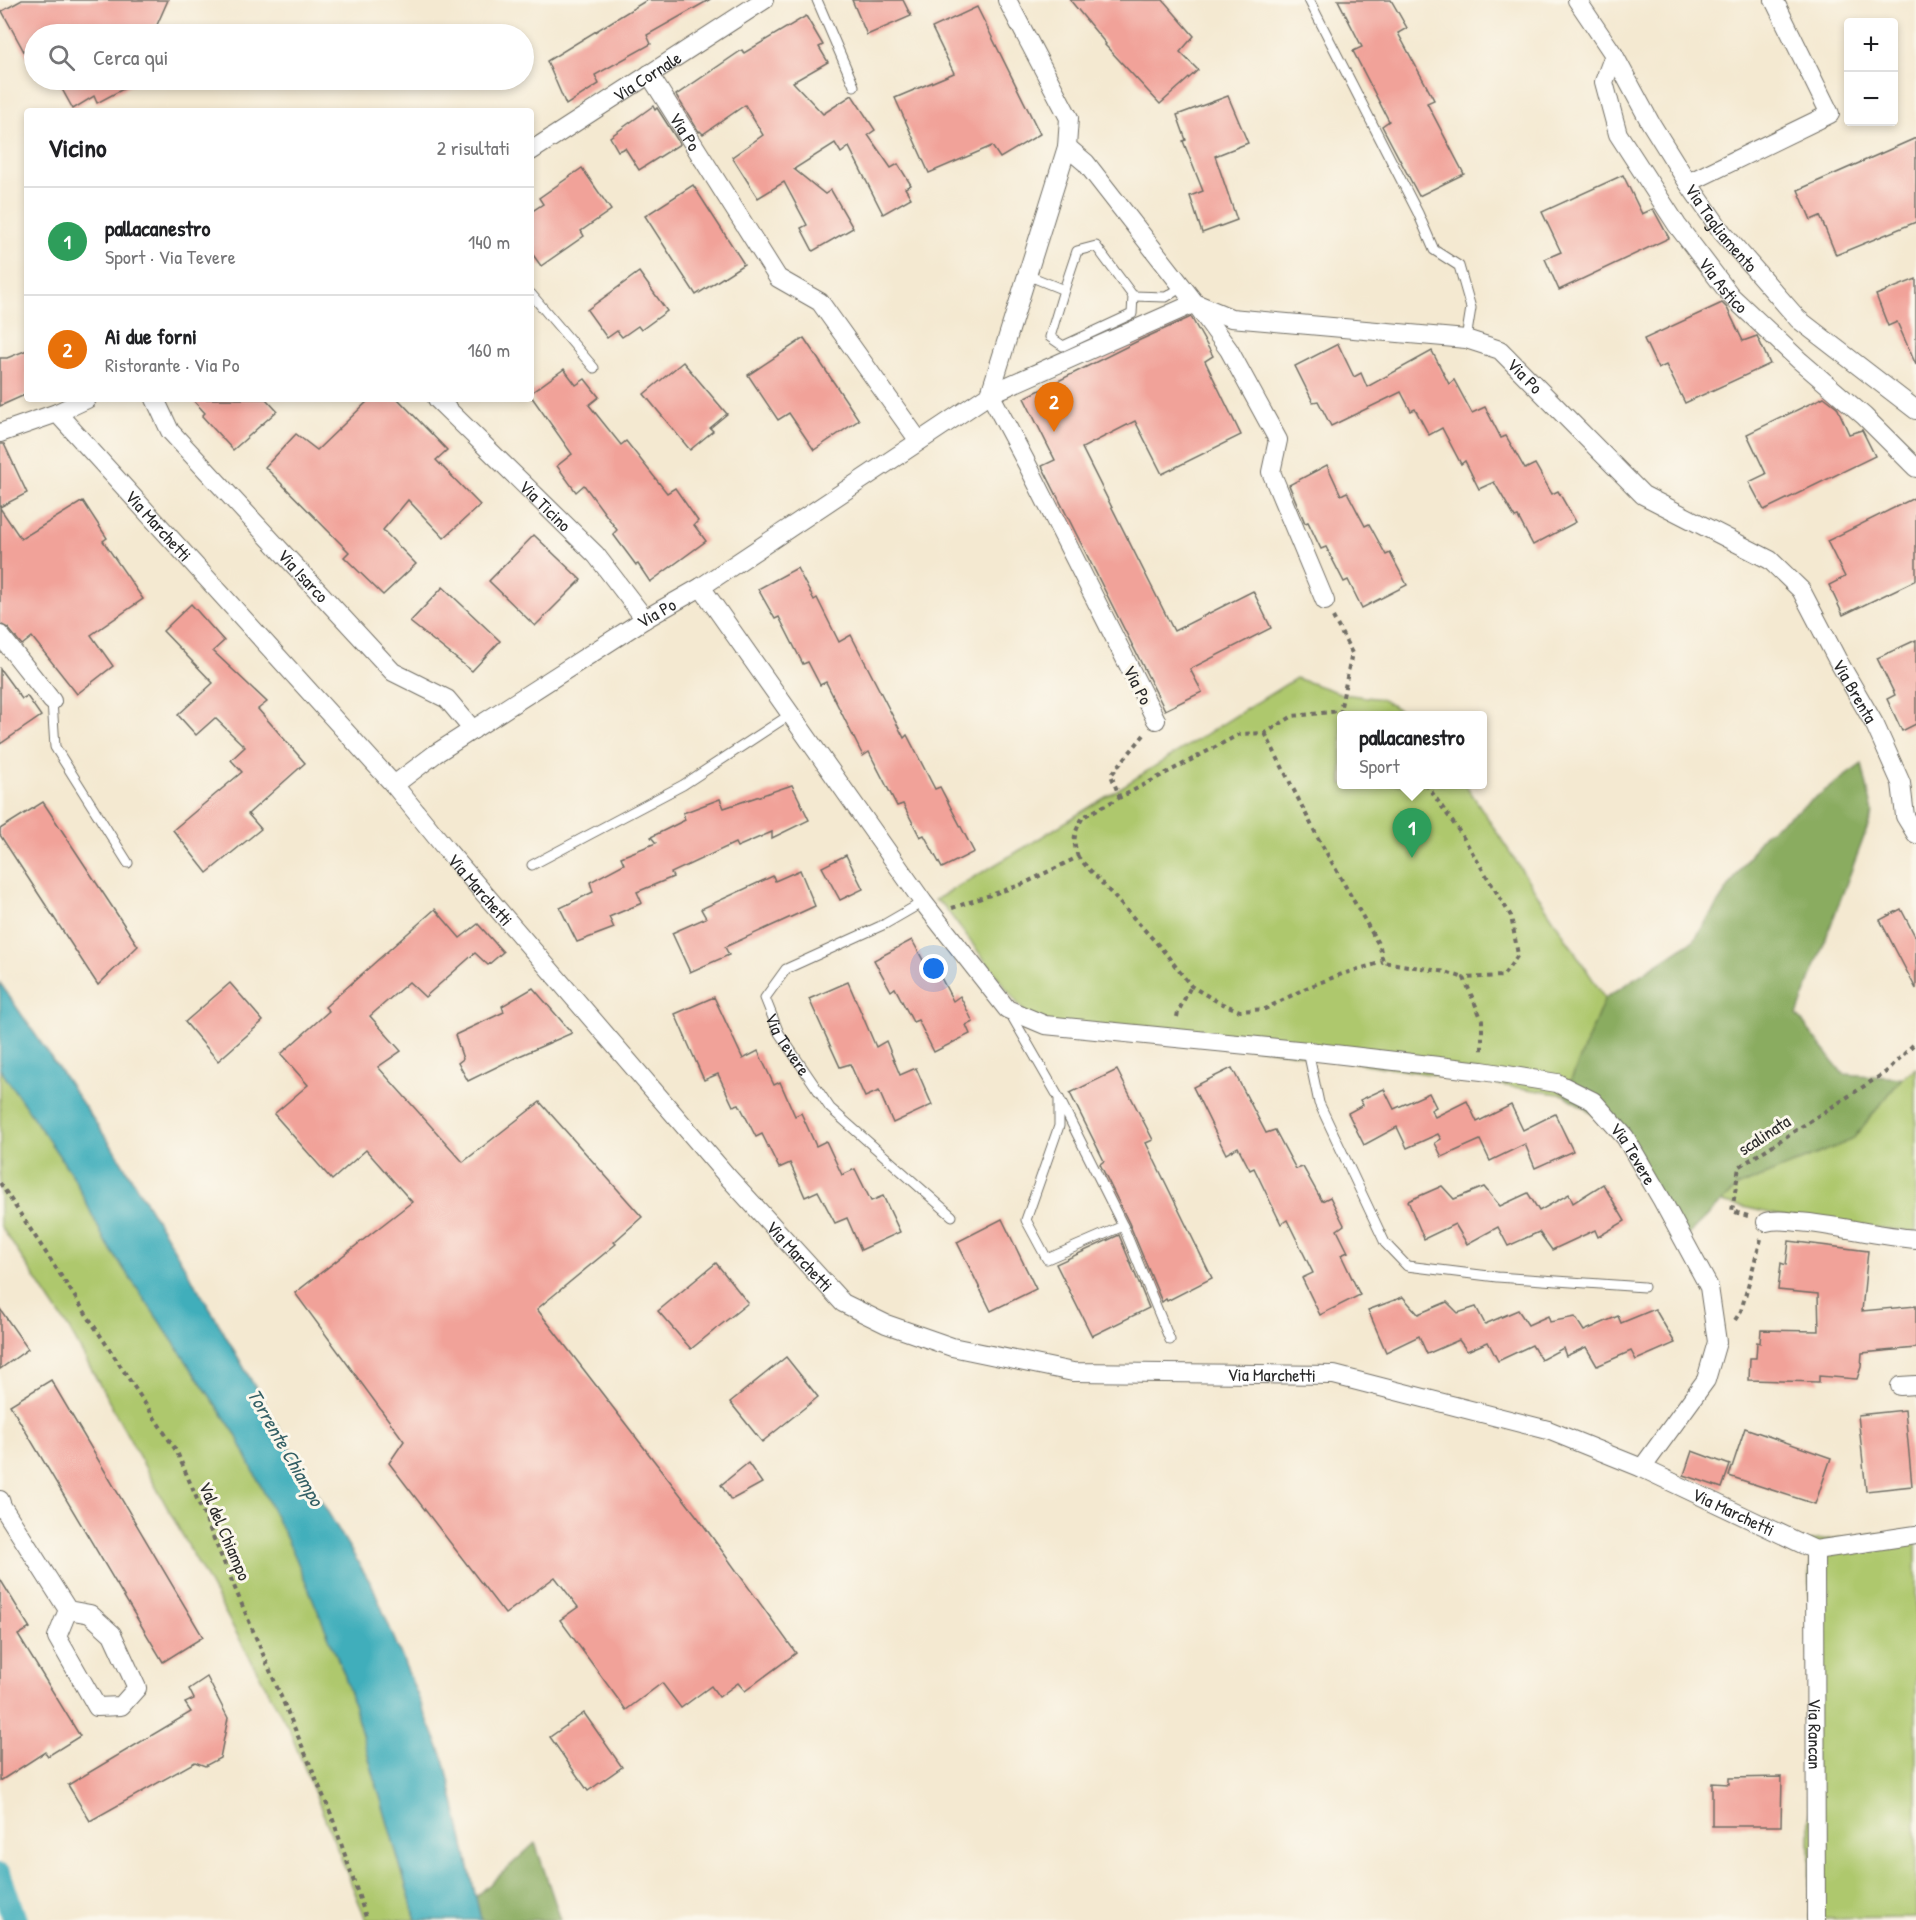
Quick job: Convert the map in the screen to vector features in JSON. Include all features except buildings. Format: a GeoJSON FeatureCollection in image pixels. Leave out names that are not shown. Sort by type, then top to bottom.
{"type":"FeatureCollection","features":[{"type":"Feature","properties":{"kind":"street","name":"Via Cornale"},"geometry":{"type":"LineString","coordinates":[[534,149],[764,0]]}},
{"type":"Feature","properties":{"kind":"street"},"geometry":{"type":"LineString","coordinates":[[990,394],[1067,147],[1070,118],[1006,0]]}},
{"type":"Feature","properties":{"kind":"street","name":"Via Tagliamento"},"geometry":{"type":"LineString","coordinates":[[1577,0],[1614,55],[1650,122],[1688,183],[1722,232],[1798,319],[1916,410]]}},
{"type":"Feature","properties":{"kind":"street"},"geometry":{"type":"LineString","coordinates":[[1688,183],[1830,114],[1774,0]]}},
{"type":"Feature","properties":{"kind":"street","name":"Via Astico"},"geometry":{"type":"LineString","coordinates":[[1614,55],[1604,82],[1618,134],[1677,225],[1731,296],[1799,360],[1864,416],[1916,468]]}},
{"type":"Feature","properties":{"kind":"street","name":"Via Po"},"geometry":{"type":"LineString","coordinates":[[649,74],[778,278],[820,302],[919,441]]}},
{"type":"Feature","properties":{"kind":"street","name":"Via Po"},"geometry":{"type":"LineString","coordinates":[[1067,147],[1086,163],[1229,350],[1278,440],[1271,472],[1325,601]]}},
{"type":"Feature","properties":{"kind":"street","name":"Via Po"},"geometry":{"type":"LineString","coordinates":[[394,785],[435,754],[645,619],[701,587],[990,394],[1195,303],[1231,318],[1466,339],[1500,350],[1643,495],[1770,560]]}},
{"type":"Feature","properties":{"kind":"street","name":"Via Po"},"geometry":{"type":"LineString","coordinates":[[990,394],[1156,720]]}},
{"type":"Feature","properties":{"kind":"street"},"geometry":{"type":"LineString","coordinates":[[0,433],[57,413],[81,402]]}},
{"type":"Feature","properties":{"kind":"street","name":"Via Isarco"},"geometry":{"type":"LineString","coordinates":[[157,402],[170,432],[393,672],[447,699],[472,730]]}},
{"type":"Feature","properties":{"kind":"street","name":"Via Ticino"},"geometry":{"type":"LineString","coordinates":[[440,402],[596,555],[645,619]]}},
{"type":"Feature","properties":{"kind":"street","name":"Via Marchetti"},"geometry":{"type":"LineString","coordinates":[[57,413],[394,785],[446,849],[727,1176],[843,1303],[886,1324],[952,1347],[1073,1372],[1334,1376],[1548,1430],[1642,1467],[1815,1550]]}},
{"type":"Feature","properties":{"kind":"street","name":"Via Brenta"},"geometry":{"type":"LineString","coordinates":[[1770,560],[1802,590],[1837,659],[1875,725],[1901,783],[1905,816],[1916,834]]}},
{"type":"Feature","properties":{"kind":"street","name":"Via Tevere"},"geometry":{"type":"LineString","coordinates":[[701,587],[923,902],[1007,1009],[1045,1025],[1482,1071],[1557,1083],[1593,1101],[1625,1137],[1709,1287],[1717,1342],[1706,1380],[1642,1467]]}},
{"type":"Feature","properties":{"kind":"street"},"geometry":{"type":"LineString","coordinates":[[0,635],[52,701]]}},
{"type":"Feature","properties":{"kind":"street"},"geometry":{"type":"LineString","coordinates":[[1766,1222],[1774,1220],[1823,1224],[1888,1237],[1916,1239]]}},
{"type":"Feature","properties":{"kind":"street"},"geometry":{"type":"LineString","coordinates":[[0,1500],[68,1610],[90,1614],[112,1634],[138,1688],[121,1706],[97,1707],[57,1637],[68,1610]]}},
{"type":"Feature","properties":{"kind":"street"},"geometry":{"type":"LineString","coordinates":[[1815,1550],[1916,1535]]}},
{"type":"Feature","properties":{"kind":"street","name":"Via Rancan"},"geometry":{"type":"LineString","coordinates":[[1815,1550],[1816,1920]]}},
{"type":"Feature","properties":{"kind":"lane"},"geometry":{"type":"LineString","coordinates":[[817,0],[854,86]]}},
{"type":"Feature","properties":{"kind":"lane"},"geometry":{"type":"LineString","coordinates":[[1309,0],[1418,213],[1434,250],[1459,266],[1472,308],[1466,339]]}},
{"type":"Feature","properties":{"kind":"lane"},"geometry":{"type":"LineString","coordinates":[[1096,246],[1133,296],[1132,314],[1063,346],[1050,337],[1064,290],[1077,251],[1096,246]]}},
{"type":"Feature","properties":{"kind":"lane"},"geometry":{"type":"LineString","coordinates":[[1027,275],[1064,290]]}},
{"type":"Feature","properties":{"kind":"lane"},"geometry":{"type":"LineString","coordinates":[[1133,296],[1166,297],[1182,287]]}},
{"type":"Feature","properties":{"kind":"lane"},"geometry":{"type":"LineString","coordinates":[[534,298],[594,368]]}},
{"type":"Feature","properties":{"kind":"lane"},"geometry":{"type":"LineString","coordinates":[[52,701],[55,747],[129,863]]}},
{"type":"Feature","properties":{"kind":"lane"},"geometry":{"type":"LineString","coordinates":[[532,865],[683,785],[791,714]]}},
{"type":"Feature","properties":{"kind":"lane","name":"Via Tevere"},"geometry":{"type":"LineString","coordinates":[[923,902],[885,924],[786,969],[765,998],[779,1033],[830,1108],[952,1216]]}},
{"type":"Feature","properties":{"kind":"lane","name":"Via Tevere"},"geometry":{"type":"LineString","coordinates":[[1007,1009],[1059,1098],[1123,1226],[1170,1340]]}},
{"type":"Feature","properties":{"kind":"lane"},"geometry":{"type":"LineString","coordinates":[[1308,1051],[1319,1103],[1385,1243],[1407,1266],[1497,1277],[1644,1287]]}},
{"type":"Feature","properties":{"kind":"lane"},"geometry":{"type":"LineString","coordinates":[[1059,1098],[1059,1126],[1026,1220],[1047,1259],[1123,1226]]}},
{"type":"Feature","properties":{"kind":"path"},"geometry":{"type":"LineString","coordinates":[[1325,601],[1352,653],[1340,711]]}},
{"type":"Feature","properties":{"kind":"path"},"geometry":{"type":"LineString","coordinates":[[1337,711],[1293,716],[1265,733],[1240,734],[1083,817],[1075,831],[1074,845],[1078,857],[1162,949],[1191,986],[1218,1002],[1240,1011],[1265,1009],[1306,988],[1383,962],[1446,972],[1464,978],[1503,976],[1518,955],[1511,916],[1461,834],[1430,789]]}},
{"type":"Feature","properties":{"kind":"path"},"geometry":{"type":"LineString","coordinates":[[1120,798],[1111,775],[1156,720]]}},
{"type":"Feature","properties":{"kind":"path"},"geometry":{"type":"LineString","coordinates":[[1265,733],[1318,838],[1380,947],[1383,962]]}},
{"type":"Feature","properties":{"kind":"path"},"geometry":{"type":"LineString","coordinates":[[936,917],[957,904],[1023,884],[1078,857]]}},
{"type":"Feature","properties":{"kind":"path"},"geometry":{"type":"LineString","coordinates":[[1464,978],[1482,1020],[1482,1071]]}},
{"type":"Feature","properties":{"kind":"path"},"geometry":{"type":"LineString","coordinates":[[1174,1039],[1178,1012],[1191,986]]}},
{"type":"Feature","properties":{"kind":"path","name":"scalinata"},"geometry":{"type":"LineString","coordinates":[[1766,1222],[1732,1211],[1739,1167],[1886,1072],[1916,1042]]}},
{"type":"Feature","properties":{"kind":"path","name":"Val del Chiampo"},"geometry":{"type":"LineString","coordinates":[[0,1183],[177,1452],[331,1814],[367,1920]]}},
{"type":"Feature","properties":{"kind":"path"},"geometry":{"type":"LineString","coordinates":[[1717,1342],[1741,1311],[1766,1222]]}},
{"type":"Feature","properties":{"kind":"green space"},"geometry":{"type":"Polygon","coordinates":[[[1296,678],[1343,694],[1382,699],[1401,711],[1337,711],[1337,789],[1469,789],[1605,998],[1565,1095],[1214,1041],[1040,1033],[943,905],[935,900],[1032,843],[1296,678]]]}},
{"type":"Feature","properties":{"kind":"green space"},"geometry":{"type":"Polygon","coordinates":[[[1862,764],[1873,813],[1797,1015],[1843,1074],[1902,1078],[1852,1140],[1737,1187],[1683,1240],[1614,1129],[1565,1095],[1605,998],[1694,940],[1763,835],[1862,764]]]}},
{"type":"Feature","properties":{"kind":"green space"},"geometry":{"type":"Polygon","coordinates":[[[1916,1068],[1916,1232],[1796,1219],[1721,1202],[1737,1187],[1852,1140],[1902,1078],[1916,1068]]]}},
{"type":"Feature","properties":{"kind":"green space"},"geometry":{"type":"Polygon","coordinates":[[[0,1069],[73,1176],[105,1241],[235,1433],[295,1556],[345,1676],[416,1920],[366,1920],[288,1727],[69,1329],[0,1225],[0,1069]]]}},
{"type":"Feature","properties":{"kind":"green space"},"geometry":{"type":"Polygon","coordinates":[[[1916,1531],[1916,1918],[1810,1919],[1810,1541],[1916,1531]]]}},
{"type":"Feature","properties":{"kind":"green space"},"geometry":{"type":"Polygon","coordinates":[[[535,1843],[561,1920],[481,1920],[476,1897],[535,1843]]]}},
{"type":"Feature","properties":{"kind":"water","name":"Torrente Chiampo"},"geometry":{"type":"Polygon","coordinates":[[[0,983],[115,1151],[373,1587],[445,1762],[481,1920],[416,1920],[345,1676],[295,1556],[235,1433],[105,1241],[73,1176],[0,1069],[0,983]]]}},
{"type":"Feature","properties":{"kind":"waterway"},"geometry":{"type":"LineString","coordinates":[[0,1876],[15,1920]]}},
{"type":"Feature","properties":{"kind":"place","name":"Ai due forni"},"geometry":{"type":"Point","coordinates":[1054,432]}},
{"type":"Feature","properties":{"kind":"place","name":"pallacanestro"},"geometry":{"type":"Point","coordinates":[1412,858]}}]}
